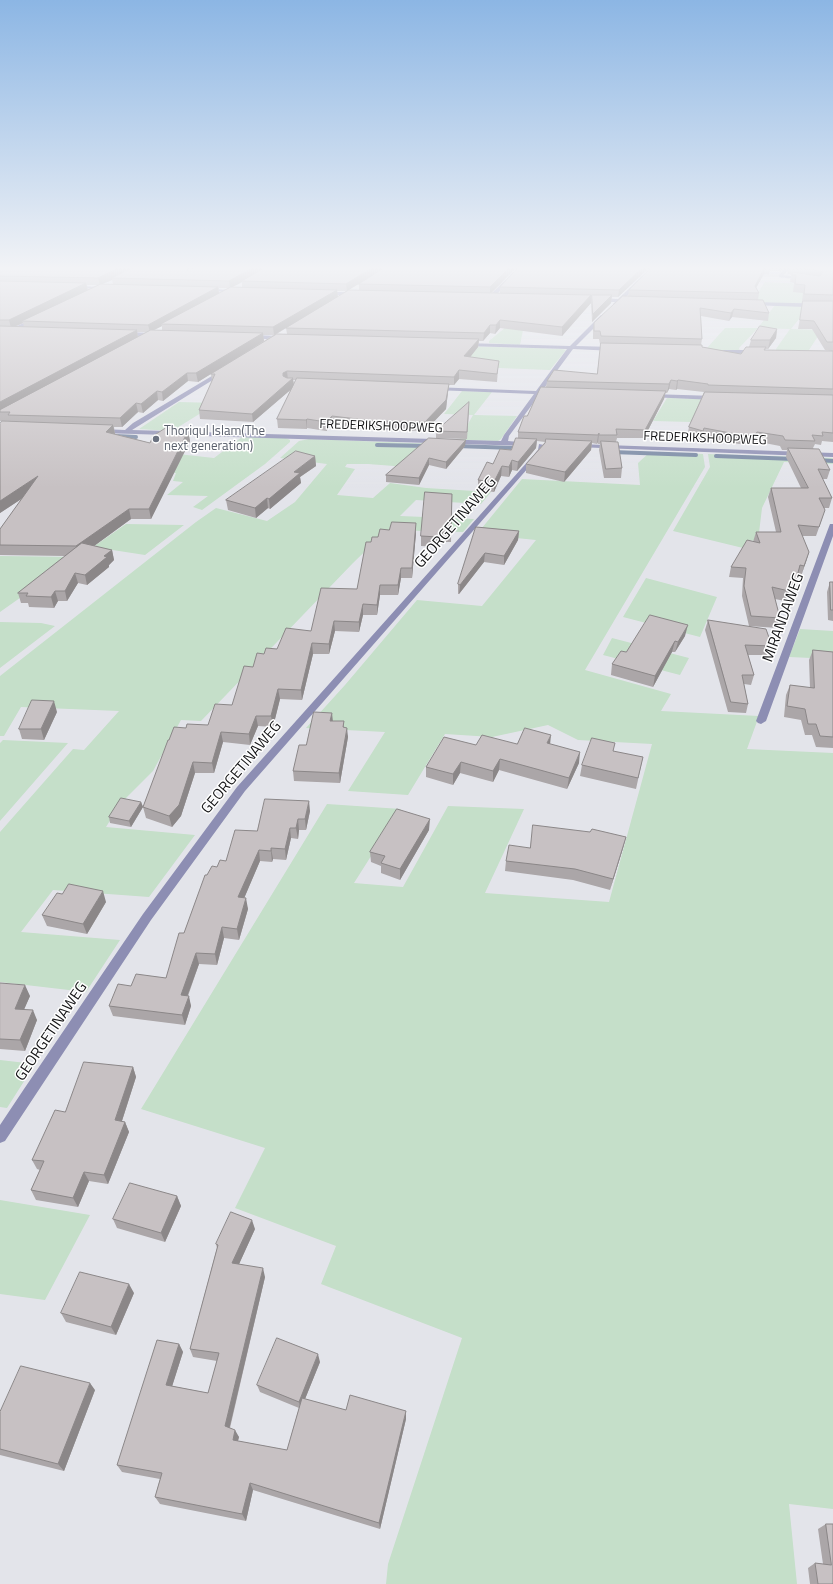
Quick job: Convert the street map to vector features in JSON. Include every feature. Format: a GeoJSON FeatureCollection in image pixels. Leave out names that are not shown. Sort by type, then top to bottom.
{"type":"FeatureCollection","features":[{"type":"Feature","properties":{"kind":"street"},"geometry":{"type":"LineString","coordinates":[[137,342],[141,340]]}},
{"type":"Feature","properties":{"kind":"street"},"geometry":{"type":"LineString","coordinates":[[265,346],[276,340]]}},
{"type":"Feature","properties":{"kind":"street"},"geometry":{"type":"LineString","coordinates":[[504,443],[506,436],[538,392],[571,348],[579,340]]}},
{"type":"Feature","properties":{"kind":"street"},"geometry":{"type":"LineString","coordinates":[[460,344],[618,349]]}},
{"type":"Feature","properties":{"kind":"street"},"geometry":{"type":"LineString","coordinates":[[714,352],[761,352]]}},
{"type":"Feature","properties":{"kind":"street"},"geometry":{"type":"LineString","coordinates":[[127,432],[135,424],[231,367]]}},
{"type":"Feature","properties":{"kind":"street"},"geometry":{"type":"LineString","coordinates":[[429,388],[560,393]]}},
{"type":"Feature","properties":{"kind":"street"},"geometry":{"type":"LineString","coordinates":[[641,396],[724,398]]}},
{"type":"Feature","properties":{"kind":"street","name":"FREDERIKSHOOPWEG"},"geometry":{"type":"LineString","coordinates":[[98,430],[545,445]]}},
{"type":"Feature","properties":{"kind":"street","name":"GEORGETINAWEG"},"geometry":{"type":"LineString","coordinates":[[0,1137],[145,920],[201,841],[241,789],[545,445]]}},
{"type":"Feature","properties":{"kind":"street","name":"FREDERIKSHOOPWEG"},"geometry":{"type":"LineString","coordinates":[[573,446],[833,455]]}},
{"type":"Feature","properties":{"kind":"street","name":"MIRANDAWEG"},"geometry":{"type":"LineString","coordinates":[[761,721],[833,526]]}},
{"type":"Feature","properties":{"kind":"green space"},"geometry":{"type":"Polygon","coordinates":[[[521,340],[520,345],[489,343],[489,341],[521,340]]]}},
{"type":"Feature","properties":{"kind":"green space"},"geometry":{"type":"Polygon","coordinates":[[[714,340],[747,340],[739,348],[740,351],[708,350],[707,348],[714,340]]]}},
{"type":"Feature","properties":{"kind":"green space"},"geometry":{"type":"Polygon","coordinates":[[[782,340],[816,340],[809,350],[811,353],[777,352],[776,349],[782,340]]]}},
{"type":"Feature","properties":{"kind":"green space"},"geometry":{"type":"Polygon","coordinates":[[[464,346],[566,350],[550,370],[447,366],[464,346]]]}},
{"type":"Feature","properties":{"kind":"green space"},"geometry":{"type":"Polygon","coordinates":[[[462,391],[492,392],[474,415],[517,416],[501,439],[498,441],[459,440],[473,415],[444,414],[462,391]]]}},
{"type":"Feature","properties":{"kind":"green space"},"geometry":{"type":"Polygon","coordinates":[[[667,398],[704,399],[692,422],[653,421],[667,398]]]}},
{"type":"Feature","properties":{"kind":"green space"},"geometry":{"type":"Polygon","coordinates":[[[179,402],[217,403],[172,431],[139,429],[179,402]]]}},
{"type":"Feature","properties":{"kind":"green space"},"geometry":{"type":"Polygon","coordinates":[[[242,437],[286,438],[290,440],[290,442],[265,464],[202,510],[193,507],[208,496],[167,495],[183,482],[173,481],[176,473],[150,472],[178,454],[214,458],[242,437]]]}},
{"type":"Feature","properties":{"kind":"green space"},"geometry":{"type":"Polygon","coordinates":[[[309,439],[437,444],[407,467],[347,464],[345,467],[355,469],[337,495],[373,498],[390,483],[426,488],[491,492],[481,504],[416,500],[400,516],[474,519],[463,532],[387,530],[353,563],[201,721],[181,720],[153,771],[121,803],[106,827],[195,835],[149,897],[53,890],[21,932],[120,940],[86,992],[0,982],[0,832],[73,749],[84,750],[119,711],[21,707],[4,736],[0,736],[0,676],[196,522],[216,508],[267,521],[295,502],[327,464],[280,458],[299,441],[309,439]]]}},
{"type":"Feature","properties":{"kind":"green space"},"geometry":{"type":"Polygon","coordinates":[[[650,452],[703,454],[705,467],[585,670],[671,694],[661,711],[759,716],[747,749],[833,753],[833,1509],[789,1504],[797,1584],[386,1584],[388,1564],[462,1338],[321,1284],[336,1246],[235,1208],[265,1148],[141,1109],[327,804],[401,809],[354,883],[403,887],[448,806],[524,809],[485,893],[609,902],[652,744],[578,740],[548,725],[492,737],[445,734],[408,795],[348,791],[385,732],[306,728],[345,685],[417,600],[482,606],[536,540],[477,534],[522,479],[640,485],[638,463],[650,452]]]}},
{"type":"Feature","properties":{"kind":"green space"},"geometry":{"type":"Polygon","coordinates":[[[708,454],[833,458],[833,464],[784,462],[762,508],[758,541],[747,540],[743,548],[673,531],[710,467],[708,454]]]}},
{"type":"Feature","properties":{"kind":"green space"},"geometry":{"type":"Polygon","coordinates":[[[126,524],[184,525],[145,555],[93,547],[126,524]]]}},
{"type":"Feature","properties":{"kind":"green space"},"geometry":{"type":"Polygon","coordinates":[[[0,556],[78,557],[0,612],[0,556]]]}},
{"type":"Feature","properties":{"kind":"green space"},"geometry":{"type":"Polygon","coordinates":[[[646,578],[717,597],[700,637],[623,617],[646,578]]]}},
{"type":"Feature","properties":{"kind":"green space"},"geometry":{"type":"Polygon","coordinates":[[[0,622],[41,623],[55,626],[0,668],[0,622]]]}},
{"type":"Feature","properties":{"kind":"green space"},"geometry":{"type":"Polygon","coordinates":[[[800,629],[833,631],[833,659],[789,657],[800,629]]]}},
{"type":"Feature","properties":{"kind":"green space"},"geometry":{"type":"Polygon","coordinates":[[[612,638],[689,658],[680,675],[603,655],[612,638]]]}},
{"type":"Feature","properties":{"kind":"green space"},"geometry":{"type":"Polygon","coordinates":[[[3,740],[68,743],[0,821],[0,743],[3,740]]]}},
{"type":"Feature","properties":{"kind":"green space"},"geometry":{"type":"Polygon","coordinates":[[[0,1060],[35,1064],[7,1108],[0,1107],[0,1060]]]}},
{"type":"Feature","properties":{"kind":"green space"},"geometry":{"type":"Polygon","coordinates":[[[0,1200],[90,1215],[45,1300],[0,1294],[0,1200]]]}},
{"type":"Feature","properties":{"kind":"building"},"geometry":{"type":"Polygon","coordinates":[[[0,340],[118,340],[0,402],[0,340]]]}},
{"type":"Feature","properties":{"kind":"building"},"geometry":{"type":"Polygon","coordinates":[[[132,340],[251,340],[196,373],[187,373],[162,392],[157,391],[141,404],[136,403],[120,418],[8,415],[10,412],[0,412],[0,410],[132,340]]]}},
{"type":"Feature","properties":{"kind":"building"},"geometry":{"type":"Polygon","coordinates":[[[267,340],[478,340],[464,356],[499,361],[497,374],[459,370],[454,377],[287,371],[283,373],[283,376],[293,378],[252,414],[199,410],[215,374],[211,374],[267,340]]]}},
{"type":"Feature","properties":{"kind":"building"},"geometry":{"type":"Polygon","coordinates":[[[826,340],[833,340],[833,342],[827,342],[826,340]]]}},
{"type":"Feature","properties":{"kind":"building"},"geometry":{"type":"Polygon","coordinates":[[[601,343],[702,345],[702,347],[741,354],[746,347],[766,347],[764,350],[833,351],[833,389],[708,385],[678,380],[671,380],[669,384],[547,381],[554,370],[597,374],[601,343]]]}},
{"type":"Feature","properties":{"kind":"building"},"geometry":{"type":"Polygon","coordinates":[[[297,378],[449,384],[446,400],[425,422],[374,421],[332,416],[326,422],[307,419],[277,419],[297,378]]]}},
{"type":"Feature","properties":{"kind":"building"},"geometry":{"type":"Polygon","coordinates":[[[541,387],[666,391],[645,430],[616,429],[617,435],[599,435],[599,433],[598,435],[518,432],[524,416],[527,416],[541,387]]]}},
{"type":"Feature","properties":{"kind":"building"},"geometry":{"type":"Polygon","coordinates":[[[705,392],[833,395],[833,433],[822,432],[823,436],[812,435],[815,441],[785,440],[783,436],[757,432],[755,435],[741,435],[704,428],[703,431],[689,427],[705,392]]]}},
{"type":"Feature","properties":{"kind":"building"},"geometry":{"type":"Polygon","coordinates":[[[469,402],[467,432],[436,431],[446,422],[469,402]]]}},
{"type":"Feature","properties":{"kind":"building"},"geometry":{"type":"Polygon","coordinates":[[[2,421],[113,425],[106,432],[150,443],[153,436],[167,427],[188,431],[149,509],[129,509],[76,546],[0,545],[0,529],[38,476],[0,501],[0,424],[2,421]]]}},
{"type":"Feature","properties":{"kind":"building"},"geometry":{"type":"Polygon","coordinates":[[[429,438],[466,440],[446,462],[429,458],[419,478],[386,475],[429,438]]]}},
{"type":"Feature","properties":{"kind":"building"},"geometry":{"type":"Polygon","coordinates":[[[516,438],[537,439],[518,462],[512,460],[509,467],[502,466],[494,482],[478,480],[487,462],[493,464],[500,449],[511,450],[516,438]]]}},
{"type":"Feature","properties":{"kind":"building"},"geometry":{"type":"Polygon","coordinates":[[[546,439],[592,441],[565,472],[526,464],[545,443],[546,439]]]}},
{"type":"Feature","properties":{"kind":"building"},"geometry":{"type":"Polygon","coordinates":[[[601,441],[618,442],[622,468],[606,469],[601,441]]]}},
{"type":"Feature","properties":{"kind":"building"},"geometry":{"type":"Polygon","coordinates":[[[788,448],[819,449],[830,470],[818,469],[832,498],[819,498],[825,510],[819,527],[798,525],[809,552],[804,566],[800,565],[793,592],[772,587],[780,618],[751,616],[744,586],[746,568],[731,567],[747,540],[760,543],[756,532],[781,532],[771,488],[808,488],[788,448]]]}},
{"type":"Feature","properties":{"kind":"building"},"geometry":{"type":"Polygon","coordinates":[[[296,451],[315,456],[294,472],[300,473],[269,499],[267,498],[255,508],[226,500],[296,451]]]}},
{"type":"Feature","properties":{"kind":"building"},"geometry":{"type":"Polygon","coordinates":[[[425,492],[452,494],[451,532],[440,532],[438,537],[421,536],[425,492]]]}},
{"type":"Feature","properties":{"kind":"building"},"geometry":{"type":"Polygon","coordinates":[[[392,522],[416,523],[412,568],[401,568],[398,585],[380,585],[377,605],[363,604],[359,622],[334,621],[329,644],[312,643],[301,690],[278,689],[271,716],[256,716],[249,734],[221,732],[212,763],[193,762],[179,805],[169,816],[143,807],[174,727],[186,728],[187,724],[208,725],[215,704],[232,705],[244,666],[253,667],[257,653],[264,654],[266,648],[277,649],[286,628],[311,631],[321,588],[357,589],[366,542],[371,542],[372,537],[378,537],[380,529],[389,530],[392,522]]]}},
{"type":"Feature","properties":{"kind":"building"},"geometry":{"type":"Polygon","coordinates":[[[476,527],[519,531],[504,556],[485,553],[460,585],[458,584],[476,527]]]}},
{"type":"Feature","properties":{"kind":"building"},"geometry":{"type":"Polygon","coordinates":[[[82,543],[112,550],[104,556],[107,557],[85,575],[75,573],[65,591],[55,591],[51,597],[26,596],[28,593],[18,593],[82,543]]]}},
{"type":"Feature","properties":{"kind":"building"},"geometry":{"type":"Polygon","coordinates":[[[830,582],[833,582],[833,610],[831,610],[830,582]]]}},
{"type":"Feature","properties":{"kind":"building"},"geometry":{"type":"Polygon","coordinates":[[[650,615],[688,625],[678,642],[675,641],[655,676],[612,664],[621,651],[626,652],[650,615]]]}},
{"type":"Feature","properties":{"kind":"building"},"geometry":{"type":"Polygon","coordinates":[[[708,620],[766,629],[772,646],[745,645],[754,675],[742,675],[748,704],[731,702],[708,620]]]}},
{"type":"Feature","properties":{"kind":"building"},"geometry":{"type":"Polygon","coordinates":[[[813,650],[833,652],[833,737],[820,736],[816,724],[808,724],[805,709],[787,706],[790,685],[814,688],[813,650]]]}},
{"type":"Feature","properties":{"kind":"building"},"geometry":{"type":"Polygon","coordinates":[[[32,700],[54,701],[41,729],[19,729],[32,700]]]}},
{"type":"Feature","properties":{"kind":"building"},"geometry":{"type":"Polygon","coordinates":[[[314,712],[332,713],[330,721],[344,721],[343,727],[347,728],[339,773],[293,771],[299,745],[306,745],[314,712]]]}},
{"type":"Feature","properties":{"kind":"building"},"geometry":{"type":"Polygon","coordinates":[[[525,728],[551,735],[547,743],[580,752],[569,778],[500,759],[493,771],[461,762],[453,774],[426,767],[444,737],[476,745],[482,735],[517,744],[525,728]]]}},
{"type":"Feature","properties":{"kind":"building"},"geometry":{"type":"Polygon","coordinates":[[[592,738],[615,743],[613,751],[643,757],[638,778],[582,765],[592,738]]]}},
{"type":"Feature","properties":{"kind":"building"},"geometry":{"type":"Polygon","coordinates":[[[121,798],[141,802],[129,821],[109,817],[121,798]]]}},
{"type":"Feature","properties":{"kind":"building"},"geometry":{"type":"Polygon","coordinates":[[[265,799],[309,801],[305,819],[298,819],[296,828],[290,828],[285,849],[271,848],[271,851],[259,850],[238,897],[246,898],[237,929],[222,927],[215,954],[196,953],[181,995],[189,996],[182,1015],[109,1006],[118,984],[131,986],[136,974],[166,978],[179,933],[184,933],[205,875],[207,875],[212,866],[217,867],[220,860],[226,861],[235,830],[257,831],[265,799]]]}},
{"type":"Feature","properties":{"kind":"building"},"geometry":{"type":"Polygon","coordinates":[[[397,809],[430,819],[400,869],[381,863],[385,856],[370,852],[397,809]]]}},
{"type":"Feature","properties":{"kind":"building"},"geometry":{"type":"Polygon","coordinates":[[[533,825],[590,832],[592,829],[626,837],[613,879],[575,869],[506,861],[509,845],[530,848],[533,825]]]}},
{"type":"Feature","properties":{"kind":"building"},"geometry":{"type":"Polygon","coordinates":[[[69,884],[103,891],[83,924],[42,915],[57,893],[62,894],[69,884]]]}},
{"type":"Feature","properties":{"kind":"building"},"geometry":{"type":"Polygon","coordinates":[[[0,983],[25,985],[15,1009],[33,1010],[20,1040],[0,1039],[0,983]]]}},
{"type":"Feature","properties":{"kind":"building"},"geometry":{"type":"Polygon","coordinates":[[[84,1062],[133,1067],[115,1120],[125,1122],[104,1175],[84,1172],[73,1198],[31,1190],[44,1161],[32,1160],[55,1110],[65,1112],[84,1062]]]}},
{"type":"Feature","properties":{"kind":"building"},"geometry":{"type":"Polygon","coordinates":[[[130,1183],[177,1196],[161,1233],[113,1219],[130,1183]]]}},
{"type":"Feature","properties":{"kind":"building"},"geometry":{"type":"Polygon","coordinates":[[[231,1212],[252,1220],[232,1263],[263,1268],[225,1426],[235,1430],[233,1440],[287,1450],[302,1398],[346,1410],[350,1395],[406,1411],[379,1523],[250,1483],[242,1514],[155,1497],[162,1473],[117,1465],[157,1340],[179,1344],[166,1385],[208,1393],[219,1353],[190,1349],[218,1245],[216,1244],[231,1212]]]}},
{"type":"Feature","properties":{"kind":"building"},"geometry":{"type":"Polygon","coordinates":[[[80,1272],[129,1284],[111,1327],[61,1313],[80,1272]]]}},
{"type":"Feature","properties":{"kind":"building"},"geometry":{"type":"Polygon","coordinates":[[[277,1338],[318,1354],[299,1402],[257,1385],[277,1338]]]}},
{"type":"Feature","properties":{"kind":"building"},"geometry":{"type":"Polygon","coordinates":[[[21,1366],[90,1383],[58,1464],[0,1449],[0,1412],[21,1366]]]}},
{"type":"Feature","properties":{"kind":"building"},"geometry":{"type":"Polygon","coordinates":[[[826,1524],[833,1524],[833,1584],[818,1584],[815,1563],[831,1565],[826,1524]]]}},
{"type":"Feature","properties":{"kind":"waterway"},"geometry":{"type":"LineString","coordinates":[[116,436],[136,437]]}},
{"type":"Feature","properties":{"kind":"waterway"},"geometry":{"type":"LineString","coordinates":[[377,445],[428,446]]}},
{"type":"Feature","properties":{"kind":"waterway"},"geometry":{"type":"LineString","coordinates":[[457,446],[513,448]]}},
{"type":"Feature","properties":{"kind":"waterway"},"geometry":{"type":"LineString","coordinates":[[612,452],[696,455]]}},
{"type":"Feature","properties":{"kind":"waterway"},"geometry":{"type":"LineString","coordinates":[[716,456],[794,459]]}},
{"type":"Feature","properties":{"kind":"waterway"},"geometry":{"type":"LineString","coordinates":[[817,460],[833,461]]}},
{"type":"Feature","properties":{"kind":"place","name":"Thoriqul Islam(The next generation)"},"geometry":{"type":"Point","coordinates":[156,439]}}]}
